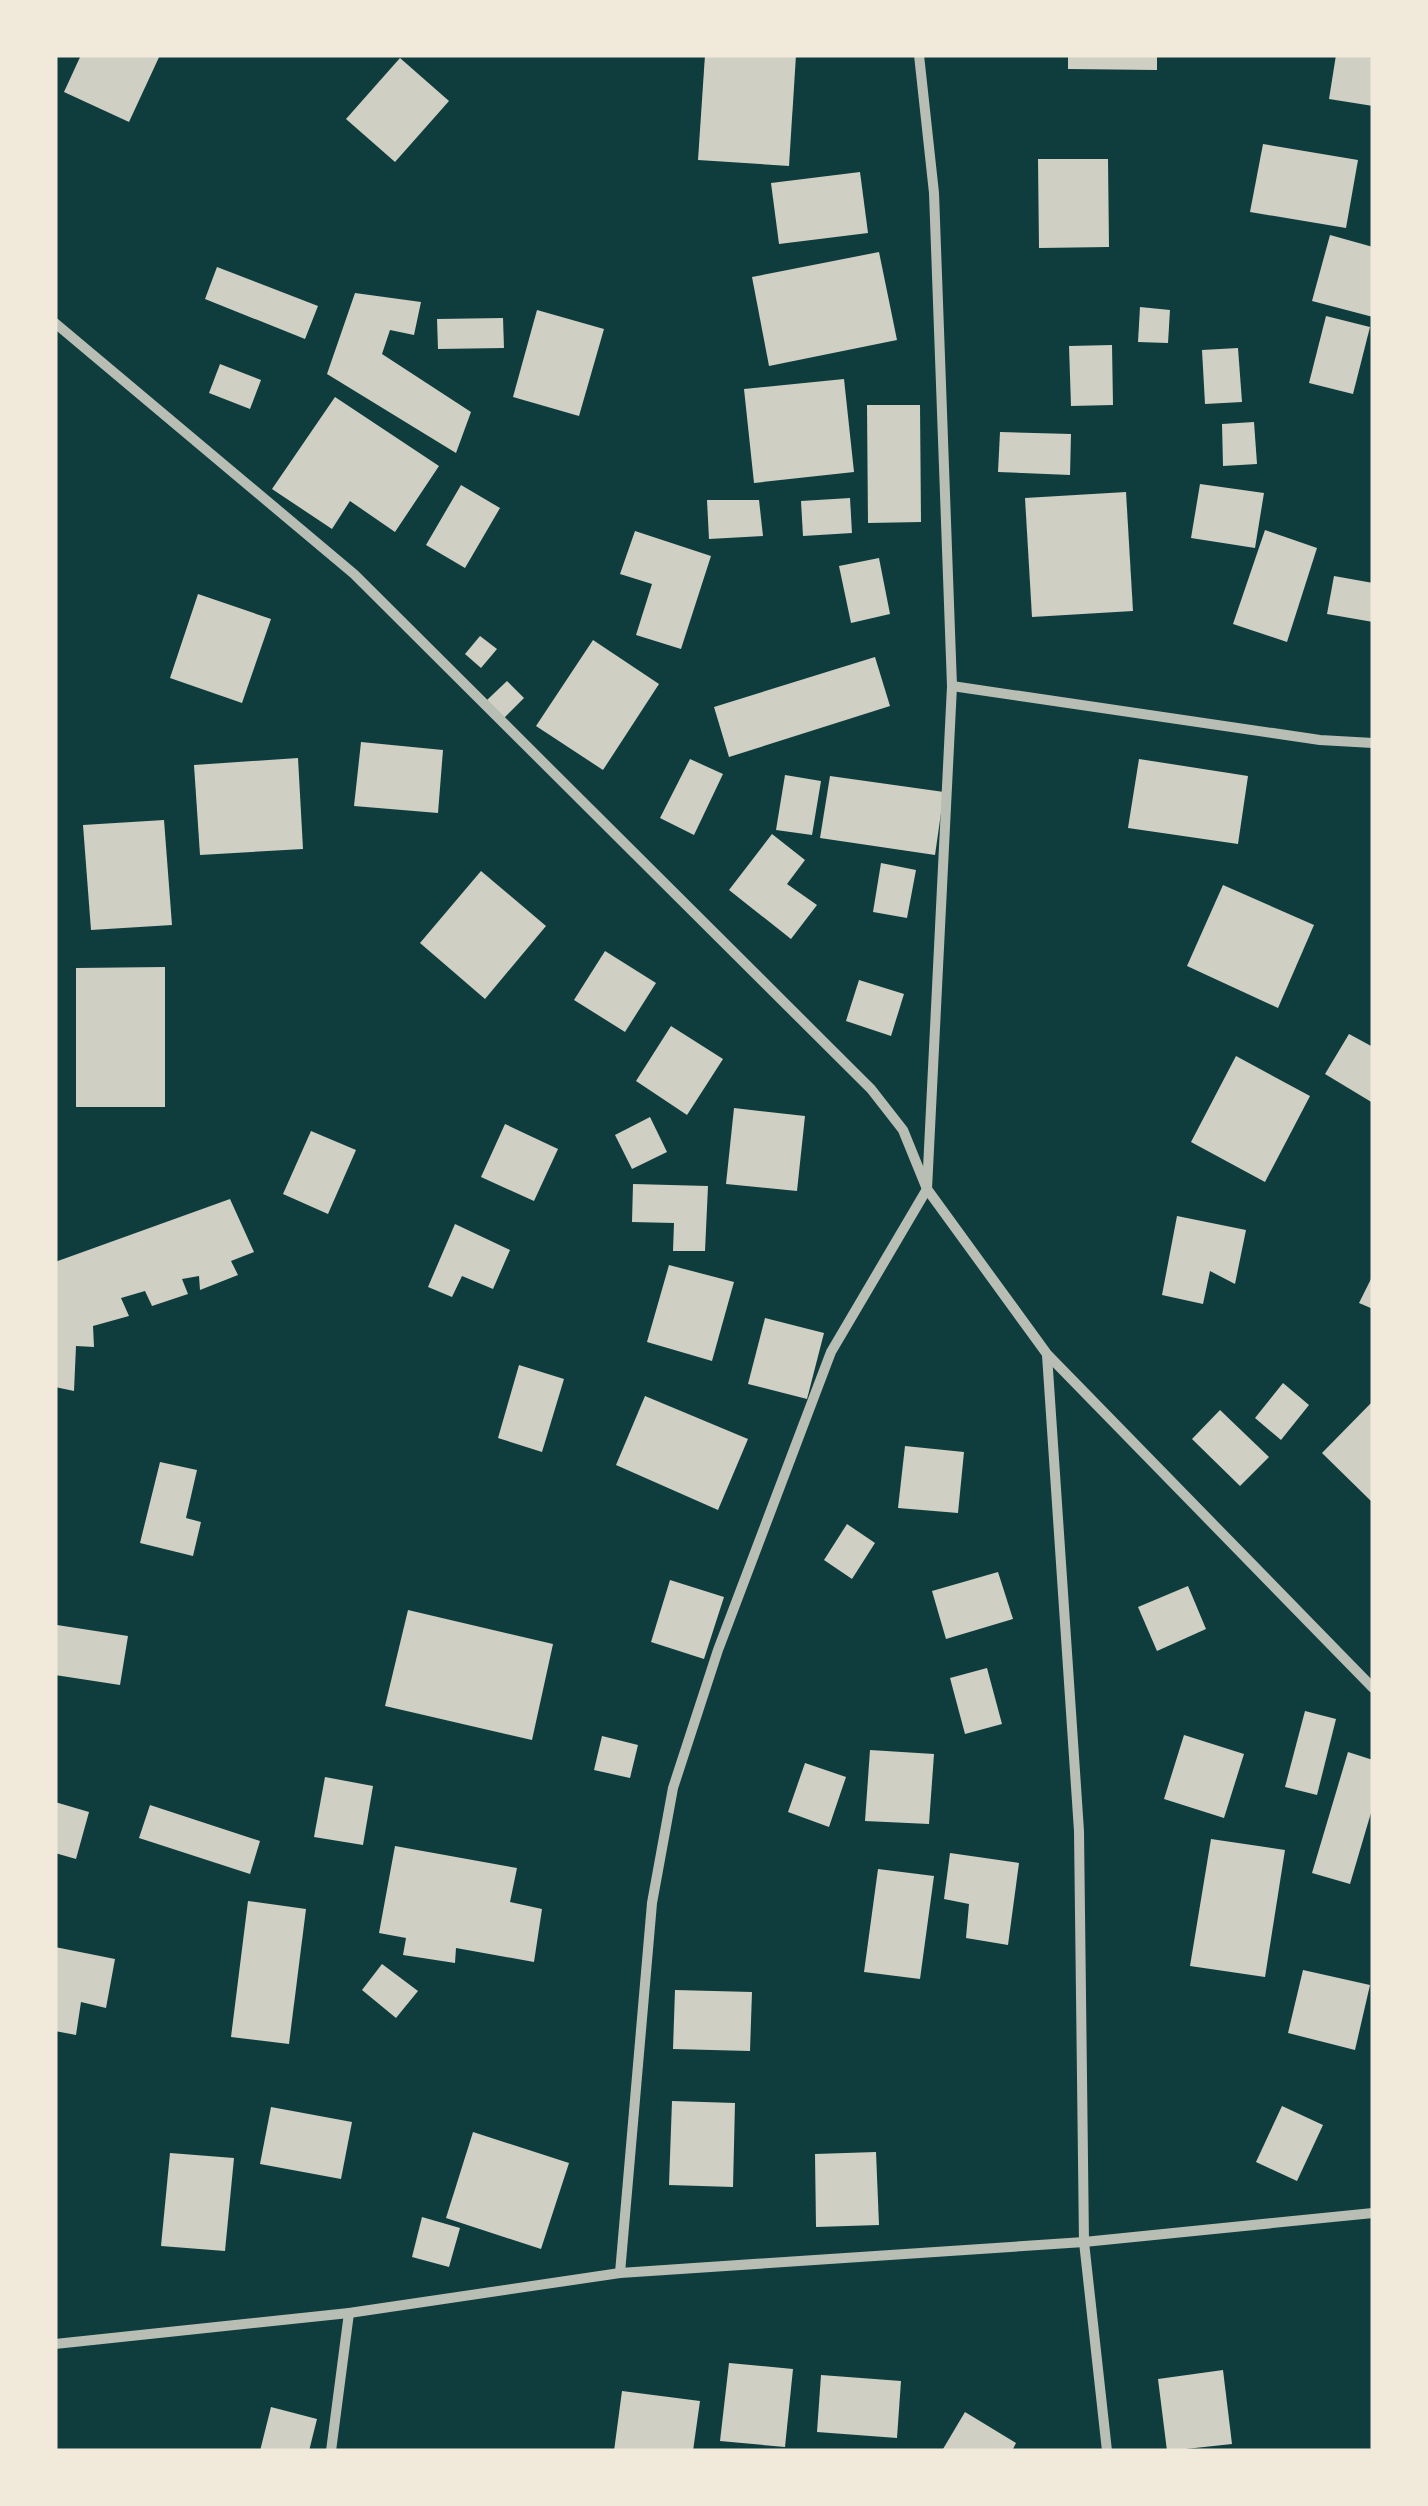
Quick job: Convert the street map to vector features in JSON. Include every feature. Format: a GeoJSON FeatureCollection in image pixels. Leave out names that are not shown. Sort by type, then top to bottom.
{"type":"FeatureCollection","features":[{"type":"Feature","properties":{"kind":"street"},"geometry":{"type":"LineString","coordinates":[[620,2273],[652,1903],[673,1788],[718,1650],[832,1352],[927,1188],[952,686],[934,193],[919,55]]}},
{"type":"Feature","properties":{"kind":"street"},"geometry":{"type":"LineString","coordinates":[[55,323],[368,588],[870,1090],[903,1130],[927,1188],[1047,1354],[1373,1688]]}},
{"type":"Feature","properties":{"kind":"street"},"geometry":{"type":"LineString","coordinates":[[952,686],[1320,740],[1373,744]]}},
{"type":"Feature","properties":{"kind":"street"},"geometry":{"type":"LineString","coordinates":[[1047,1354],[1079,1831],[1084,2242],[1107,2451]]}},
{"type":"Feature","properties":{"kind":"street"},"geometry":{"type":"LineString","coordinates":[[55,2344],[349,2313],[620,2273],[1084,2242],[1373,2213]]}},
{"type":"Feature","properties":{"kind":"street"},"geometry":{"type":"LineString","coordinates":[[331,2451],[349,2313]]}},
{"type":"Feature","properties":{"kind":"building"},"geometry":{"type":"Polygon","coordinates":[[[81,55],[160,55],[129,122],[64,92],[81,55]]]}},
{"type":"Feature","properties":{"kind":"building"},"geometry":{"type":"Polygon","coordinates":[[[705,55],[796,55],[789,166],[698,160],[705,55]]]}},
{"type":"Feature","properties":{"kind":"building"},"geometry":{"type":"Polygon","coordinates":[[[1068,55],[1157,55],[1157,70],[1068,69],[1068,55]]]}},
{"type":"Feature","properties":{"kind":"building"},"geometry":{"type":"Polygon","coordinates":[[[1336,55],[1373,55],[1373,106],[1329,99],[1336,55]]]}},
{"type":"Feature","properties":{"kind":"building"},"geometry":{"type":"Polygon","coordinates":[[[400,58],[449,101],[395,162],[346,119],[400,58]]]}},
{"type":"Feature","properties":{"kind":"building"},"geometry":{"type":"Polygon","coordinates":[[[1263,144],[1358,160],[1346,228],[1250,212],[1263,144]]]}},
{"type":"Feature","properties":{"kind":"building"},"geometry":{"type":"Polygon","coordinates":[[[1038,159],[1108,159],[1109,247],[1039,248],[1038,159]]]}},
{"type":"Feature","properties":{"kind":"building"},"geometry":{"type":"Polygon","coordinates":[[[860,172],[868,233],[779,244],[771,183],[860,172]]]}},
{"type":"Feature","properties":{"kind":"building"},"geometry":{"type":"Polygon","coordinates":[[[1330,235],[1373,247],[1373,317],[1312,301],[1330,235]]]}},
{"type":"Feature","properties":{"kind":"building"},"geometry":{"type":"Polygon","coordinates":[[[879,252],[897,340],[769,366],[752,277],[879,252]]]}},
{"type":"Feature","properties":{"kind":"building"},"geometry":{"type":"Polygon","coordinates":[[[217,267],[318,306],[305,339],[205,299],[217,267]]]}},
{"type":"Feature","properties":{"kind":"building"},"geometry":{"type":"Polygon","coordinates":[[[355,293],[421,302],[414,335],[390,330],[382,354],[471,412],[456,453],[327,374],[355,293]]]}},
{"type":"Feature","properties":{"kind":"building"},"geometry":{"type":"Polygon","coordinates":[[[1140,307],[1170,310],[1168,343],[1138,342],[1140,307]]]}},
{"type":"Feature","properties":{"kind":"building"},"geometry":{"type":"Polygon","coordinates":[[[537,310],[604,329],[579,416],[513,397],[537,310]]]}},
{"type":"Feature","properties":{"kind":"building"},"geometry":{"type":"Polygon","coordinates":[[[1326,316],[1370,327],[1353,394],[1309,383],[1326,316]]]}},
{"type":"Feature","properties":{"kind":"building"},"geometry":{"type":"Polygon","coordinates":[[[503,318],[504,348],[438,349],[437,319],[503,318]]]}},
{"type":"Feature","properties":{"kind":"building"},"geometry":{"type":"Polygon","coordinates":[[[1112,345],[1113,405],[1071,406],[1069,346],[1112,345]]]}},
{"type":"Feature","properties":{"kind":"building"},"geometry":{"type":"Polygon","coordinates":[[[1238,348],[1242,402],[1205,404],[1202,350],[1238,348]]]}},
{"type":"Feature","properties":{"kind":"building"},"geometry":{"type":"Polygon","coordinates":[[[220,364],[261,380],[250,409],[209,393],[220,364]]]}},
{"type":"Feature","properties":{"kind":"building"},"geometry":{"type":"Polygon","coordinates":[[[844,379],[854,472],[754,483],[744,389],[844,379]]]}},
{"type":"Feature","properties":{"kind":"building"},"geometry":{"type":"Polygon","coordinates":[[[335,397],[439,466],[395,532],[350,501],[332,529],[272,489],[335,397]]]}},
{"type":"Feature","properties":{"kind":"building"},"geometry":{"type":"Polygon","coordinates":[[[867,405],[920,405],[921,522],[868,523],[867,405]]]}},
{"type":"Feature","properties":{"kind":"building"},"geometry":{"type":"Polygon","coordinates":[[[1254,422],[1257,464],[1223,466],[1222,424],[1254,422]]]}},
{"type":"Feature","properties":{"kind":"building"},"geometry":{"type":"Polygon","coordinates":[[[1000,432],[1071,434],[1070,475],[998,472],[1000,432]]]}},
{"type":"Feature","properties":{"kind":"building"},"geometry":{"type":"Polygon","coordinates":[[[1200,484],[1264,493],[1255,548],[1191,538],[1200,484]]]}},
{"type":"Feature","properties":{"kind":"building"},"geometry":{"type":"Polygon","coordinates":[[[461,485],[500,508],[465,568],[426,545],[461,485]]]}},
{"type":"Feature","properties":{"kind":"building"},"geometry":{"type":"Polygon","coordinates":[[[1126,492],[1133,611],[1032,617],[1025,498],[1126,492]]]}},
{"type":"Feature","properties":{"kind":"building"},"geometry":{"type":"Polygon","coordinates":[[[850,498],[852,533],[803,536],[801,501],[850,498]]]}},
{"type":"Feature","properties":{"kind":"building"},"geometry":{"type":"Polygon","coordinates":[[[707,500],[759,500],[763,536],[709,539],[707,500]]]}},
{"type":"Feature","properties":{"kind":"building"},"geometry":{"type":"Polygon","coordinates":[[[1265,530],[1317,548],[1287,642],[1233,624],[1265,530]]]}},
{"type":"Feature","properties":{"kind":"building"},"geometry":{"type":"Polygon","coordinates":[[[635,531],[711,556],[681,649],[636,635],[652,584],[620,574],[635,531]]]}},
{"type":"Feature","properties":{"kind":"building"},"geometry":{"type":"Polygon","coordinates":[[[879,558],[890,614],[851,623],[839,566],[879,558]]]}},
{"type":"Feature","properties":{"kind":"building"},"geometry":{"type":"Polygon","coordinates":[[[1334,576],[1373,583],[1373,622],[1327,614],[1334,576]]]}},
{"type":"Feature","properties":{"kind":"building"},"geometry":{"type":"Polygon","coordinates":[[[198,594],[271,619],[242,703],[170,678],[198,594]]]}},
{"type":"Feature","properties":{"kind":"building"},"geometry":{"type":"Polygon","coordinates":[[[480,636],[497,649],[481,668],[465,654],[480,636]]]}},
{"type":"Feature","properties":{"kind":"building"},"geometry":{"type":"Polygon","coordinates":[[[593,640],[659,684],[603,770],[536,726],[593,640]]]}},
{"type":"Feature","properties":{"kind":"building"},"geometry":{"type":"Polygon","coordinates":[[[875,657],[890,706],[729,757],[714,707],[875,657]]]}},
{"type":"Feature","properties":{"kind":"building"},"geometry":{"type":"Polygon","coordinates":[[[507,681],[524,698],[504,718],[487,700],[507,681]]]}},
{"type":"Feature","properties":{"kind":"building"},"geometry":{"type":"Polygon","coordinates":[[[361,742],[443,750],[438,813],[354,806],[361,742]]]}},
{"type":"Feature","properties":{"kind":"building"},"geometry":{"type":"Polygon","coordinates":[[[298,758],[303,849],[200,855],[194,765],[298,758]]]}},
{"type":"Feature","properties":{"kind":"building"},"geometry":{"type":"Polygon","coordinates":[[[690,759],[723,774],[694,835],[660,818],[690,759]]]}},
{"type":"Feature","properties":{"kind":"building"},"geometry":{"type":"Polygon","coordinates":[[[1139,759],[1248,776],[1238,844],[1128,828],[1139,759]]]}},
{"type":"Feature","properties":{"kind":"building"},"geometry":{"type":"Polygon","coordinates":[[[785,775],[821,781],[812,835],[776,830],[785,775]]]}},
{"type":"Feature","properties":{"kind":"building"},"geometry":{"type":"Polygon","coordinates":[[[830,776],[944,792],[935,855],[820,838],[830,776]]]}},
{"type":"Feature","properties":{"kind":"building"},"geometry":{"type":"Polygon","coordinates":[[[164,820],[172,925],[91,930],[83,825],[164,820]]]}},
{"type":"Feature","properties":{"kind":"building"},"geometry":{"type":"Polygon","coordinates":[[[772,834],[805,860],[787,884],[817,905],[791,939],[729,890],[772,834]]]}},
{"type":"Feature","properties":{"kind":"building"},"geometry":{"type":"Polygon","coordinates":[[[881,863],[916,870],[907,918],[873,912],[881,863]]]}},
{"type":"Feature","properties":{"kind":"building"},"geometry":{"type":"Polygon","coordinates":[[[481,871],[546,926],[485,999],[420,943],[481,871]]]}},
{"type":"Feature","properties":{"kind":"building"},"geometry":{"type":"Polygon","coordinates":[[[1223,885],[1314,925],[1278,1008],[1187,966],[1223,885]]]}},
{"type":"Feature","properties":{"kind":"building"},"geometry":{"type":"Polygon","coordinates":[[[605,951],[656,983],[625,1032],[574,1000],[605,951]]]}},
{"type":"Feature","properties":{"kind":"building"},"geometry":{"type":"Polygon","coordinates":[[[165,967],[165,1107],[76,1107],[76,968],[165,967]]]}},
{"type":"Feature","properties":{"kind":"building"},"geometry":{"type":"Polygon","coordinates":[[[859,980],[904,994],[891,1036],[846,1021],[859,980]]]}},
{"type":"Feature","properties":{"kind":"building"},"geometry":{"type":"Polygon","coordinates":[[[671,1026],[723,1059],[687,1115],[636,1081],[671,1026]]]}},
{"type":"Feature","properties":{"kind":"building"},"geometry":{"type":"Polygon","coordinates":[[[1349,1034],[1373,1047],[1373,1103],[1325,1074],[1349,1034]]]}},
{"type":"Feature","properties":{"kind":"building"},"geometry":{"type":"Polygon","coordinates":[[[1236,1056],[1310,1096],[1265,1182],[1191,1142],[1236,1056]]]}},
{"type":"Feature","properties":{"kind":"building"},"geometry":{"type":"Polygon","coordinates":[[[734,1108],[805,1116],[797,1191],[726,1184],[734,1108]]]}},
{"type":"Feature","properties":{"kind":"building"},"geometry":{"type":"Polygon","coordinates":[[[650,1117],[667,1152],[632,1169],[615,1135],[650,1117]]]}},
{"type":"Feature","properties":{"kind":"building"},"geometry":{"type":"Polygon","coordinates":[[[505,1124],[558,1149],[534,1201],[481,1177],[505,1124]]]}},
{"type":"Feature","properties":{"kind":"building"},"geometry":{"type":"Polygon","coordinates":[[[311,1131],[356,1150],[328,1214],[283,1194],[311,1131]]]}},
{"type":"Feature","properties":{"kind":"building"},"geometry":{"type":"Polygon","coordinates":[[[633,1184],[708,1186],[705,1251],[673,1251],[674,1223],[632,1222],[633,1184]]]}},
{"type":"Feature","properties":{"kind":"building"},"geometry":{"type":"Polygon","coordinates":[[[230,1199],[254,1252],[231,1261],[238,1275],[200,1290],[199,1276],[182,1279],[188,1294],[152,1306],[145,1291],[121,1298],[129,1316],[93,1326],[94,1347],[76,1346],[74,1391],[55,1387],[55,1262],[230,1199]]]}},
{"type":"Feature","properties":{"kind":"building"},"geometry":{"type":"Polygon","coordinates":[[[1177,1216],[1246,1230],[1235,1284],[1210,1271],[1203,1304],[1162,1295],[1177,1216]]]}},
{"type":"Feature","properties":{"kind":"building"},"geometry":{"type":"Polygon","coordinates":[[[455,1224],[510,1250],[493,1289],[462,1276],[452,1297],[428,1287],[455,1224]]]}},
{"type":"Feature","properties":{"kind":"building"},"geometry":{"type":"Polygon","coordinates":[[[669,1265],[734,1282],[712,1361],[647,1342],[669,1265]]]}},
{"type":"Feature","properties":{"kind":"building"},"geometry":{"type":"Polygon","coordinates":[[[1373,1275],[1373,1309],[1359,1303],[1373,1275]]]}},
{"type":"Feature","properties":{"kind":"building"},"geometry":{"type":"Polygon","coordinates":[[[765,1318],[824,1333],[807,1399],[748,1384],[765,1318]]]}},
{"type":"Feature","properties":{"kind":"building"},"geometry":{"type":"Polygon","coordinates":[[[519,1365],[564,1379],[542,1452],[498,1438],[519,1365]]]}},
{"type":"Feature","properties":{"kind":"building"},"geometry":{"type":"Polygon","coordinates":[[[1283,1383],[1309,1405],[1281,1440],[1255,1418],[1283,1383]]]}},
{"type":"Feature","properties":{"kind":"building"},"geometry":{"type":"Polygon","coordinates":[[[645,1396],[748,1439],[718,1510],[616,1465],[645,1396]]]}},
{"type":"Feature","properties":{"kind":"building"},"geometry":{"type":"Polygon","coordinates":[[[1373,1401],[1373,1503],[1322,1453],[1373,1401]]]}},
{"type":"Feature","properties":{"kind":"building"},"geometry":{"type":"Polygon","coordinates":[[[1220,1410],[1269,1457],[1240,1486],[1192,1439],[1220,1410]]]}},
{"type":"Feature","properties":{"kind":"building"},"geometry":{"type":"Polygon","coordinates":[[[905,1446],[964,1452],[958,1513],[898,1508],[905,1446]]]}},
{"type":"Feature","properties":{"kind":"building"},"geometry":{"type":"Polygon","coordinates":[[[160,1462],[197,1470],[186,1518],[201,1522],[193,1556],[140,1543],[160,1462]]]}},
{"type":"Feature","properties":{"kind":"building"},"geometry":{"type":"Polygon","coordinates":[[[847,1524],[875,1543],[852,1579],[824,1560],[847,1524]]]}},
{"type":"Feature","properties":{"kind":"building"},"geometry":{"type":"Polygon","coordinates":[[[998,1572],[1013,1619],[946,1639],[932,1591],[998,1572]]]}},
{"type":"Feature","properties":{"kind":"building"},"geometry":{"type":"Polygon","coordinates":[[[670,1580],[724,1597],[704,1659],[651,1642],[670,1580]]]}},
{"type":"Feature","properties":{"kind":"building"},"geometry":{"type":"Polygon","coordinates":[[[1188,1586],[1206,1629],[1157,1651],[1138,1607],[1188,1586]]]}},
{"type":"Feature","properties":{"kind":"building"},"geometry":{"type":"Polygon","coordinates":[[[408,1610],[553,1644],[532,1740],[385,1706],[408,1610]]]}},
{"type":"Feature","properties":{"kind":"building"},"geometry":{"type":"Polygon","coordinates":[[[57,1625],[128,1636],[120,1685],[55,1675],[57,1625]]]}},
{"type":"Feature","properties":{"kind":"building"},"geometry":{"type":"Polygon","coordinates":[[[987,1668],[1002,1724],[965,1734],[950,1678],[987,1668]]]}},
{"type":"Feature","properties":{"kind":"building"},"geometry":{"type":"Polygon","coordinates":[[[1305,1711],[1336,1719],[1317,1795],[1285,1787],[1305,1711]]]}},
{"type":"Feature","properties":{"kind":"building"},"geometry":{"type":"Polygon","coordinates":[[[1184,1735],[1244,1754],[1224,1818],[1164,1799],[1184,1735]]]}},
{"type":"Feature","properties":{"kind":"building"},"geometry":{"type":"Polygon","coordinates":[[[602,1736],[638,1745],[630,1778],[594,1770],[602,1736]]]}},
{"type":"Feature","properties":{"kind":"building"},"geometry":{"type":"Polygon","coordinates":[[[870,1750],[934,1754],[929,1824],[865,1821],[870,1750]]]}},
{"type":"Feature","properties":{"kind":"building"},"geometry":{"type":"Polygon","coordinates":[[[1348,1752],[1373,1760],[1373,1806],[1350,1884],[1312,1873],[1348,1752]]]}},
{"type":"Feature","properties":{"kind":"building"},"geometry":{"type":"Polygon","coordinates":[[[805,1763],[846,1777],[829,1827],[788,1812],[805,1763]]]}},
{"type":"Feature","properties":{"kind":"building"},"geometry":{"type":"Polygon","coordinates":[[[325,1777],[373,1786],[363,1845],[314,1837],[325,1777]]]}},
{"type":"Feature","properties":{"kind":"building"},"geometry":{"type":"Polygon","coordinates":[[[55,1802],[89,1812],[76,1859],[55,1853],[55,1802]]]}},
{"type":"Feature","properties":{"kind":"building"},"geometry":{"type":"Polygon","coordinates":[[[150,1805],[260,1841],[250,1874],[139,1838],[150,1805]]]}},
{"type":"Feature","properties":{"kind":"building"},"geometry":{"type":"Polygon","coordinates":[[[1211,1839],[1285,1850],[1265,1977],[1190,1966],[1211,1839]]]}},
{"type":"Feature","properties":{"kind":"building"},"geometry":{"type":"Polygon","coordinates":[[[395,1846],[517,1868],[510,1902],[542,1909],[534,1962],[456,1948],[455,1963],[403,1955],[406,1938],[379,1933],[395,1846]]]}},
{"type":"Feature","properties":{"kind":"building"},"geometry":{"type":"Polygon","coordinates":[[[950,1853],[1019,1863],[1008,1945],[966,1938],[969,1904],[944,1899],[950,1853]]]}},
{"type":"Feature","properties":{"kind":"building"},"geometry":{"type":"Polygon","coordinates":[[[878,1869],[934,1876],[920,1979],[864,1972],[878,1869]]]}},
{"type":"Feature","properties":{"kind":"building"},"geometry":{"type":"Polygon","coordinates":[[[248,1901],[306,1909],[289,2044],[231,2037],[248,1901]]]}},
{"type":"Feature","properties":{"kind":"building"},"geometry":{"type":"Polygon","coordinates":[[[55,1947],[115,1959],[106,2008],[81,2002],[76,2035],[55,2031],[55,1947]]]}},
{"type":"Feature","properties":{"kind":"building"},"geometry":{"type":"Polygon","coordinates":[[[382,1964],[418,1991],[396,2018],[362,1990],[382,1964]]]}},
{"type":"Feature","properties":{"kind":"building"},"geometry":{"type":"Polygon","coordinates":[[[1303,1970],[1370,1985],[1355,2050],[1288,2033],[1303,1970]]]}},
{"type":"Feature","properties":{"kind":"building"},"geometry":{"type":"Polygon","coordinates":[[[675,1990],[752,1992],[750,2051],[673,2049],[675,1990]]]}},
{"type":"Feature","properties":{"kind":"building"},"geometry":{"type":"Polygon","coordinates":[[[672,2101],[735,2103],[733,2187],[669,2185],[672,2101]]]}},
{"type":"Feature","properties":{"kind":"building"},"geometry":{"type":"Polygon","coordinates":[[[1282,2106],[1323,2125],[1297,2181],[1256,2162],[1282,2106]]]}},
{"type":"Feature","properties":{"kind":"building"},"geometry":{"type":"Polygon","coordinates":[[[271,2107],[352,2122],[341,2179],[260,2164],[271,2107]]]}},
{"type":"Feature","properties":{"kind":"building"},"geometry":{"type":"Polygon","coordinates":[[[473,2132],[569,2163],[541,2249],[446,2218],[473,2132]]]}},
{"type":"Feature","properties":{"kind":"building"},"geometry":{"type":"Polygon","coordinates":[[[876,2152],[879,2225],[816,2227],[815,2154],[876,2152]]]}},
{"type":"Feature","properties":{"kind":"building"},"geometry":{"type":"Polygon","coordinates":[[[170,2153],[234,2158],[225,2251],[161,2246],[170,2153]]]}},
{"type":"Feature","properties":{"kind":"building"},"geometry":{"type":"Polygon","coordinates":[[[422,2217],[460,2228],[449,2267],[412,2257],[422,2217]]]}},
{"type":"Feature","properties":{"kind":"building"},"geometry":{"type":"Polygon","coordinates":[[[729,2363],[793,2369],[785,2447],[720,2441],[729,2363]]]}},
{"type":"Feature","properties":{"kind":"building"},"geometry":{"type":"Polygon","coordinates":[[[1223,2370],[1232,2444],[1167,2451],[1158,2379],[1223,2370]]]}},
{"type":"Feature","properties":{"kind":"building"},"geometry":{"type":"Polygon","coordinates":[[[821,2375],[901,2381],[897,2438],[817,2432],[821,2375]]]}},
{"type":"Feature","properties":{"kind":"building"},"geometry":{"type":"Polygon","coordinates":[[[622,2391],[700,2401],[693,2451],[614,2451],[622,2391]]]}},
{"type":"Feature","properties":{"kind":"building"},"geometry":{"type":"Polygon","coordinates":[[[271,2407],[317,2419],[309,2451],[260,2451],[271,2407]]]}},
{"type":"Feature","properties":{"kind":"building"},"geometry":{"type":"Polygon","coordinates":[[[965,2412],[1016,2443],[1012,2451],[943,2449],[965,2412]]]}}]}
